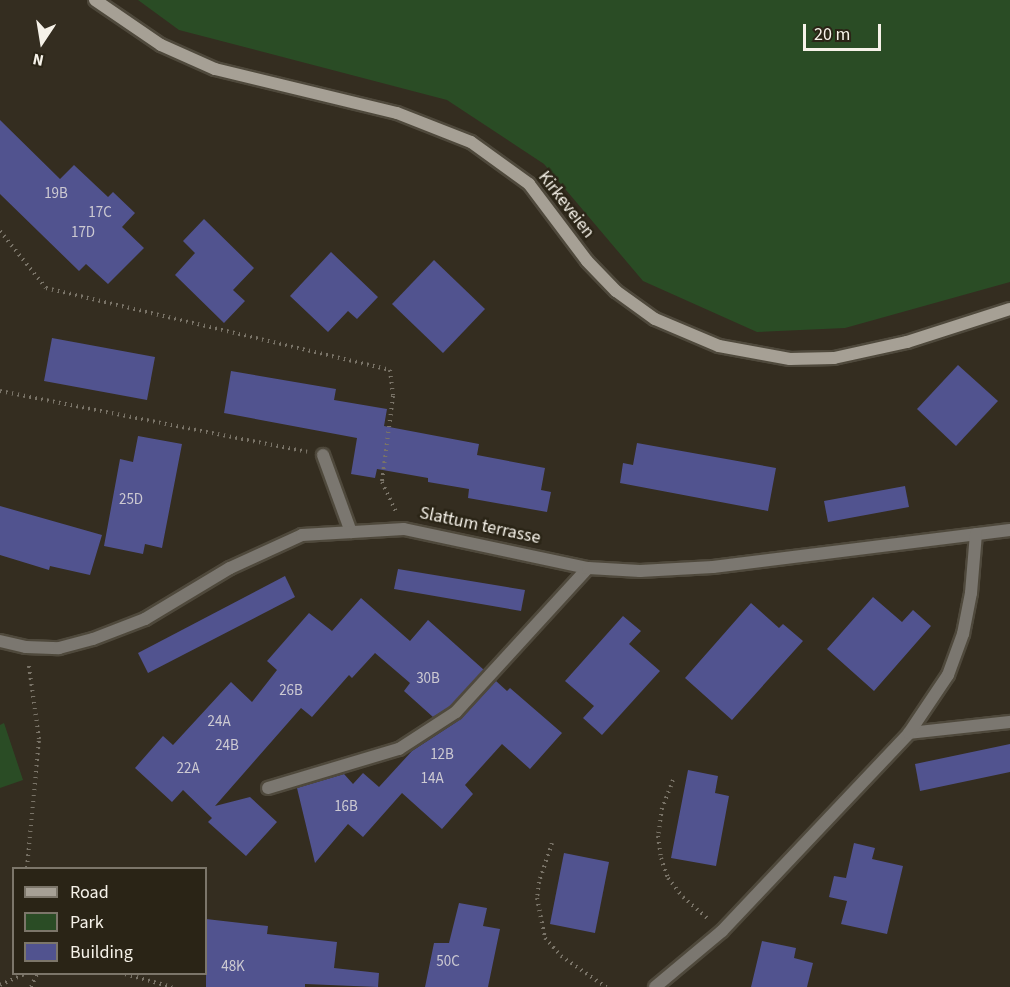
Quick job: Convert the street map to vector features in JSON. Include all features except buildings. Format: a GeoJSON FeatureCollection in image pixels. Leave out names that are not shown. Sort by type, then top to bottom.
{"type":"FeatureCollection","features":[{"type":"Feature","properties":{"kind":"main road","name":"Kirkeveien"},"geometry":{"type":"LineString","coordinates":[[95,0],[161,45],[216,69],[386,110],[431,124],[471,142],[529,184],[587,261],[616,291],[655,319],[719,346],[789,359],[834,358],[907,342],[1010,309]]}},
{"type":"Feature","properties":{"kind":"street"},"geometry":{"type":"LineString","coordinates":[[323,454],[351,532]]}},
{"type":"Feature","properties":{"kind":"street","name":"Slattum terrasse"},"geometry":{"type":"LineString","coordinates":[[0,641],[26,647],[59,648],[93,639],[145,619],[230,568],[302,535],[404,529],[588,568],[640,571],[713,567],[1010,530]]}},
{"type":"Feature","properties":{"kind":"street"},"geometry":{"type":"LineString","coordinates":[[655,987],[722,931],[909,733],[948,675],[963,634],[971,593],[976,534]]}},
{"type":"Feature","properties":{"kind":"street"},"geometry":{"type":"LineString","coordinates":[[268,789],[399,749],[456,712],[588,568]]}},
{"type":"Feature","properties":{"kind":"street"},"geometry":{"type":"LineString","coordinates":[[909,733],[1010,722]]}},
{"type":"Feature","properties":{"kind":"path"},"geometry":{"type":"LineString","coordinates":[[0,231],[46,288],[390,370],[393,396],[382,482],[404,529]]}},
{"type":"Feature","properties":{"kind":"path"},"geometry":{"type":"LineString","coordinates":[[0,391],[323,454]]}},
{"type":"Feature","properties":{"kind":"path"},"geometry":{"type":"LineString","coordinates":[[26,647],[39,739],[27,867]]}},
{"type":"Feature","properties":{"kind":"path"},"geometry":{"type":"LineString","coordinates":[[673,780],[662,808],[658,836],[668,878],[683,897],[722,931]]}},
{"type":"Feature","properties":{"kind":"path"},"geometry":{"type":"LineString","coordinates":[[552,843],[538,882],[537,898],[545,938],[561,956],[606,987]]}},
{"type":"Feature","properties":{"kind":"path"},"geometry":{"type":"LineString","coordinates":[[129,975],[172,987]]}},
{"type":"Feature","properties":{"kind":"path"},"geometry":{"type":"LineString","coordinates":[[0,985],[15,976]]}},
{"type":"Feature","properties":{"kind":"green space"},"geometry":{"type":"Polygon","coordinates":[[[138,0],[1010,0],[1010,282],[845,328],[757,332],[643,281],[544,164],[447,100],[179,30],[138,0]]]}},
{"type":"Feature","properties":{"kind":"green space"},"geometry":{"type":"Polygon","coordinates":[[[4,723],[23,780],[0,788],[0,725],[4,723]]]}}]}
